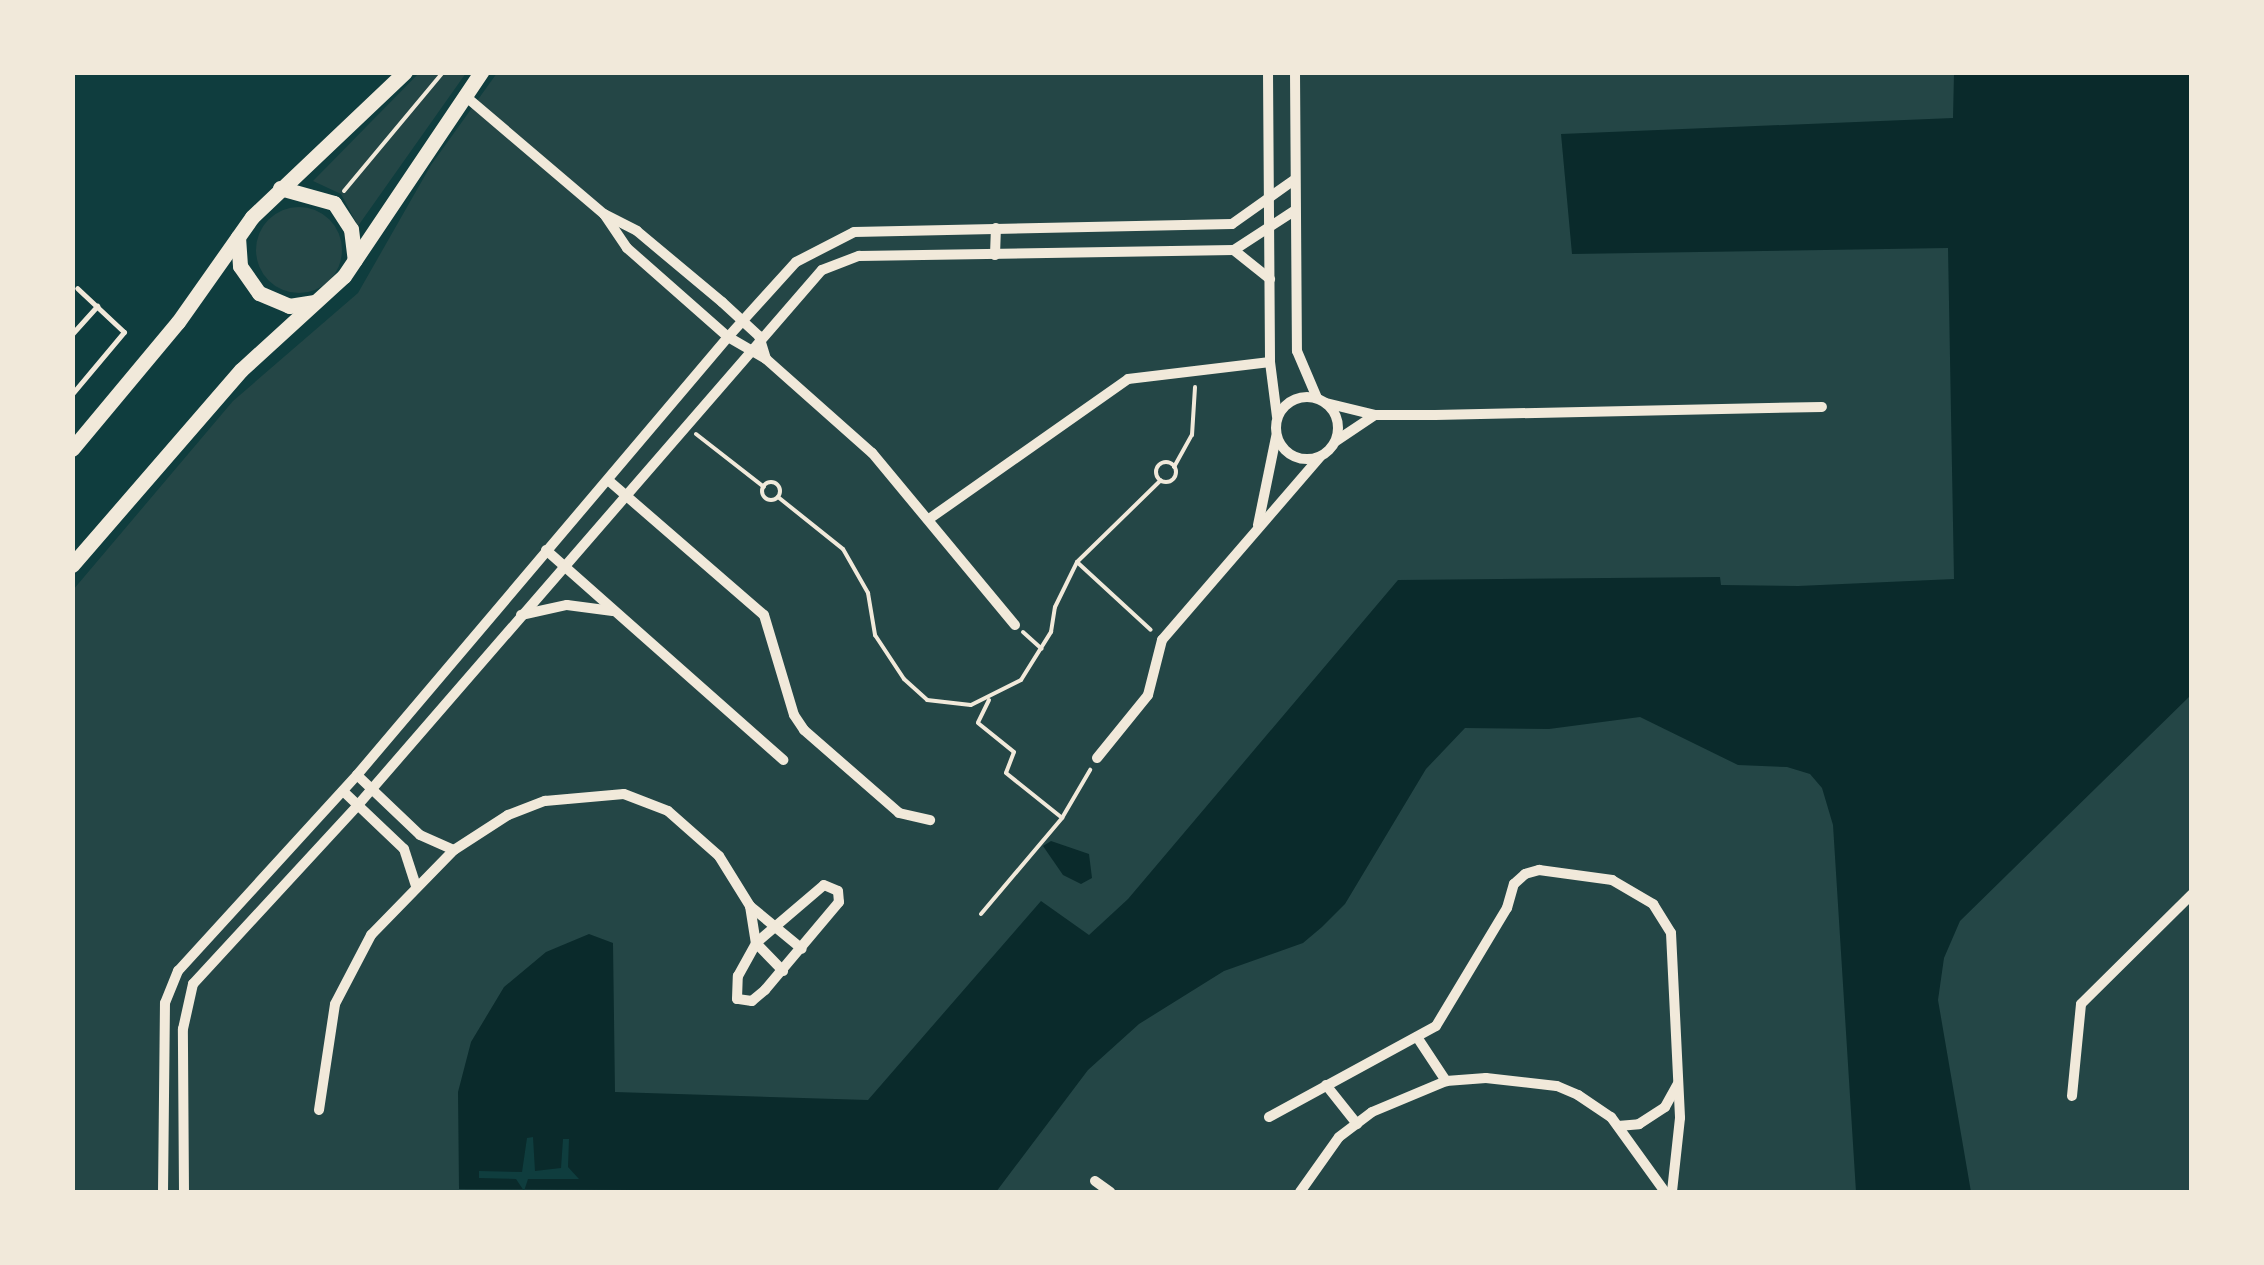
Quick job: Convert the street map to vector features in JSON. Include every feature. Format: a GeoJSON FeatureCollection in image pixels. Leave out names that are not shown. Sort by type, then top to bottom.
{"type":"FeatureCollection","features":[{"type":"Feature","properties":{"kind":"main road"},"geometry":{"type":"LineString","coordinates":[[72,449],[178,322],[239,233],[280,188],[405,72]]}},
{"type":"Feature","properties":{"kind":"main road"},"geometry":{"type":"LineString","coordinates":[[72,566],[241,370],[322,300],[355,260],[481,72]]}},
{"type":"Feature","properties":{"kind":"main road"},"geometry":{"type":"LineString","coordinates":[[280,188],[334,203],[350,229],[355,260]]}},
{"type":"Feature","properties":{"kind":"main road"},"geometry":{"type":"LineString","coordinates":[[239,233],[240,266],[259,293],[289,306],[322,300]]}},
{"type":"Feature","properties":{"kind":"street"},"geometry":{"type":"LineString","coordinates":[[1258,526],[1277,417],[1270,362],[1268,72]]}},
{"type":"Feature","properties":{"kind":"street"},"geometry":{"type":"LineString","coordinates":[[1295,72],[1297,351],[1321,400],[1338,420],[1335,442]]}},
{"type":"Feature","properties":{"kind":"street"},"geometry":{"type":"LineString","coordinates":[[464,95],[604,214],[637,231],[743,321],[759,336],[766,359]]}},
{"type":"Feature","properties":{"kind":"street"},"geometry":{"type":"LineString","coordinates":[[163,1192],[168,987],[357,775],[728,337],[810,251],[854,232],[1232,224],[1294,180]]}},
{"type":"Feature","properties":{"kind":"street"},"geometry":{"type":"LineString","coordinates":[[184,1192],[186,997],[372,789],[759,336],[822,270],[858,256],[1234,250],[1294,210]]}},
{"type":"Feature","properties":{"kind":"street"},"geometry":{"type":"LineString","coordinates":[[604,214],[628,248],[746,353],[766,359],[872,454],[1014,625]]}},
{"type":"Feature","properties":{"kind":"street"},"geometry":{"type":"LineString","coordinates":[[995,255],[996,228]]}},
{"type":"Feature","properties":{"kind":"street"},"geometry":{"type":"LineString","coordinates":[[1234,250],[1270,279]]}},
{"type":"Feature","properties":{"kind":"street"},"geometry":{"type":"LineString","coordinates":[[810,251],[822,270]]}},
{"type":"Feature","properties":{"kind":"street"},"geometry":{"type":"LineString","coordinates":[[929,519],[1128,378],[1270,362]]}},
{"type":"Feature","properties":{"kind":"street"},"geometry":{"type":"LineString","coordinates":[[1277,417],[1298,397],[1375,415],[1822,407]]}},
{"type":"Feature","properties":{"kind":"street"},"geometry":{"type":"LineString","coordinates":[[1097,758],[1148,695],[1162,640],[1320,457],[1375,415]]}},
{"type":"Feature","properties":{"kind":"street"},"geometry":{"type":"LineString","coordinates":[[1276,437],[1299,458],[1320,457]]}},
{"type":"Feature","properties":{"kind":"street"},"geometry":{"type":"LineString","coordinates":[[608,480],[764,615],[774,630],[794,716],[804,730],[899,813],[930,820]]}},
{"type":"Feature","properties":{"kind":"street"},"geometry":{"type":"LineString","coordinates":[[546,550],[783,760]]}},
{"type":"Feature","properties":{"kind":"street"},"geometry":{"type":"LineString","coordinates":[[520,615],[566,605],[617,612]]}},
{"type":"Feature","properties":{"kind":"street"},"geometry":{"type":"LineString","coordinates":[[357,775],[420,835],[454,850]]}},
{"type":"Feature","properties":{"kind":"street"},"geometry":{"type":"LineString","coordinates":[[343,791],[404,850],[416,885]]}},
{"type":"Feature","properties":{"kind":"street"},"geometry":{"type":"LineString","coordinates":[[319,1110],[324,1048],[341,990],[372,935],[416,885],[454,850],[508,814],[545,801],[624,794],[668,811],[694,830],[750,906],[776,923],[802,950]]}},
{"type":"Feature","properties":{"kind":"street"},"geometry":{"type":"LineString","coordinates":[[1269,1117],[1436,1026],[1464,987],[1514,884],[1539,870],[1612,880],[1653,904],[1671,934],[1679,1083],[1669,1192]]}},
{"type":"Feature","properties":{"kind":"street"},"geometry":{"type":"LineString","coordinates":[[824,884],[838,891],[839,902],[783,971],[752,1002],[738,999],[738,976],[756,944],[776,923],[824,884]]}},
{"type":"Feature","properties":{"kind":"street"},"geometry":{"type":"LineString","coordinates":[[2072,1096],[2080,1004],[2192,894]]}},
{"type":"Feature","properties":{"kind":"street"},"geometry":{"type":"LineString","coordinates":[[750,906],[756,944],[783,971]]}},
{"type":"Feature","properties":{"kind":"street"},"geometry":{"type":"LineString","coordinates":[[168,987],[186,997]]}},
{"type":"Feature","properties":{"kind":"street"},"geometry":{"type":"LineString","coordinates":[[1417,1037],[1446,1081]]}},
{"type":"Feature","properties":{"kind":"street"},"geometry":{"type":"LineString","coordinates":[[1300,1192],[1314,1165],[1356,1124],[1399,1097],[1446,1081],[1557,1086],[1618,1126],[1669,1192]]}},
{"type":"Feature","properties":{"kind":"street"},"geometry":{"type":"LineString","coordinates":[[1618,1126],[1639,1124],[1665,1107],[1679,1083]]}},
{"type":"Feature","properties":{"kind":"street"},"geometry":{"type":"LineString","coordinates":[[1326,1085],[1356,1124]]}},
{"type":"Feature","properties":{"kind":"street"},"geometry":{"type":"LineString","coordinates":[[1095,1181],[1110,1192]]}},
{"type":"Feature","properties":{"kind":"lane"},"geometry":{"type":"LineString","coordinates":[[72,394],[124,332],[77,288]]}},
{"type":"Feature","properties":{"kind":"lane"},"geometry":{"type":"LineString","coordinates":[[72,334],[98,305]]}},
{"type":"Feature","properties":{"kind":"path"},"geometry":{"type":"LineString","coordinates":[[341,195],[443,72]]}},
{"type":"Feature","properties":{"kind":"path"},"geometry":{"type":"LineString","coordinates":[[764,487],[776,484],[778,497],[843,549],[868,593],[876,635],[904,679],[928,700],[988,700],[1021,680],[1042,649],[1077,562],[1161,480],[1173,479],[1174,467],[1192,436],[1196,372]]}},
{"type":"Feature","properties":{"kind":"path"},"geometry":{"type":"LineString","coordinates":[[684,425],[764,487],[768,499],[778,497]]}},
{"type":"Feature","properties":{"kind":"path"},"geometry":{"type":"LineString","coordinates":[[1161,480],[1160,464],[1174,467]]}},
{"type":"Feature","properties":{"kind":"path"},"geometry":{"type":"LineString","coordinates":[[1077,562],[1162,640]]}},
{"type":"Feature","properties":{"kind":"path"},"geometry":{"type":"LineString","coordinates":[[1014,625],[1042,649]]}},
{"type":"Feature","properties":{"kind":"path"},"geometry":{"type":"LineString","coordinates":[[988,700],[978,723],[1014,752],[1006,773],[1062,818]]}},
{"type":"Feature","properties":{"kind":"path"},"geometry":{"type":"LineString","coordinates":[[980,914],[1062,818],[1097,758]]}},
{"type":"Feature","properties":{"kind":"shaded area"},"geometry":{"type":"Polygon","coordinates":[[[419,73],[466,73],[358,226],[341,194],[313,181],[419,73]]]}},
{"type":"Feature","properties":{"kind":"shaded area"},"geometry":{"type":"Polygon","coordinates":[[[497,73],[2191,73],[2191,1192],[73,1192],[73,590],[233,401],[358,293],[431,165],[497,73]]]}},
{"type":"Feature","properties":{"kind":"shaded area"},"geometry":{"type":"Polygon","coordinates":[[[1954,73],[2191,73],[2191,695],[1960,921],[1944,958],[1938,1000],[1971,1192],[1856,1192],[1833,825],[1822,788],[1810,774],[1787,767],[1738,765],[1640,717],[1549,729],[1465,728],[1426,769],[1345,904],[1322,927],[1303,943],[1224,971],[1139,1024],[1088,1070],[996,1192],[459,1189],[458,1092],[471,1042],[504,987],[546,952],[589,934],[613,943],[615,1092],[868,1100],[1041,901],[1089,935],[1128,899],[1398,580],[1720,577],[1721,585],[1798,586],[1954,579],[1948,248],[1572,254],[1561,134],[1953,118],[1954,73]]]}},
{"type":"Feature","properties":{"kind":"shaded area"},"geometry":{"type":"Polygon","coordinates":[[[299,207],[329,220],[342,250],[329,280],[299,293],[269,280],[256,250],[269,220],[299,207]]]}},
{"type":"Feature","properties":{"kind":"shaded area"},"geometry":{"type":"Polygon","coordinates":[[[1051,841],[1089,854],[1092,878],[1081,884],[1063,875],[1043,846],[1051,841]]]}},
{"type":"Feature","properties":{"kind":"pier"},"geometry":{"type":"Polygon","coordinates":[[[533,1137],[535,1171],[561,1168],[563,1139],[569,1139],[568,1167],[579,1179],[528,1179],[524,1191],[516,1179],[479,1178],[479,1171],[522,1172],[527,1138],[533,1137]]]}}]}
